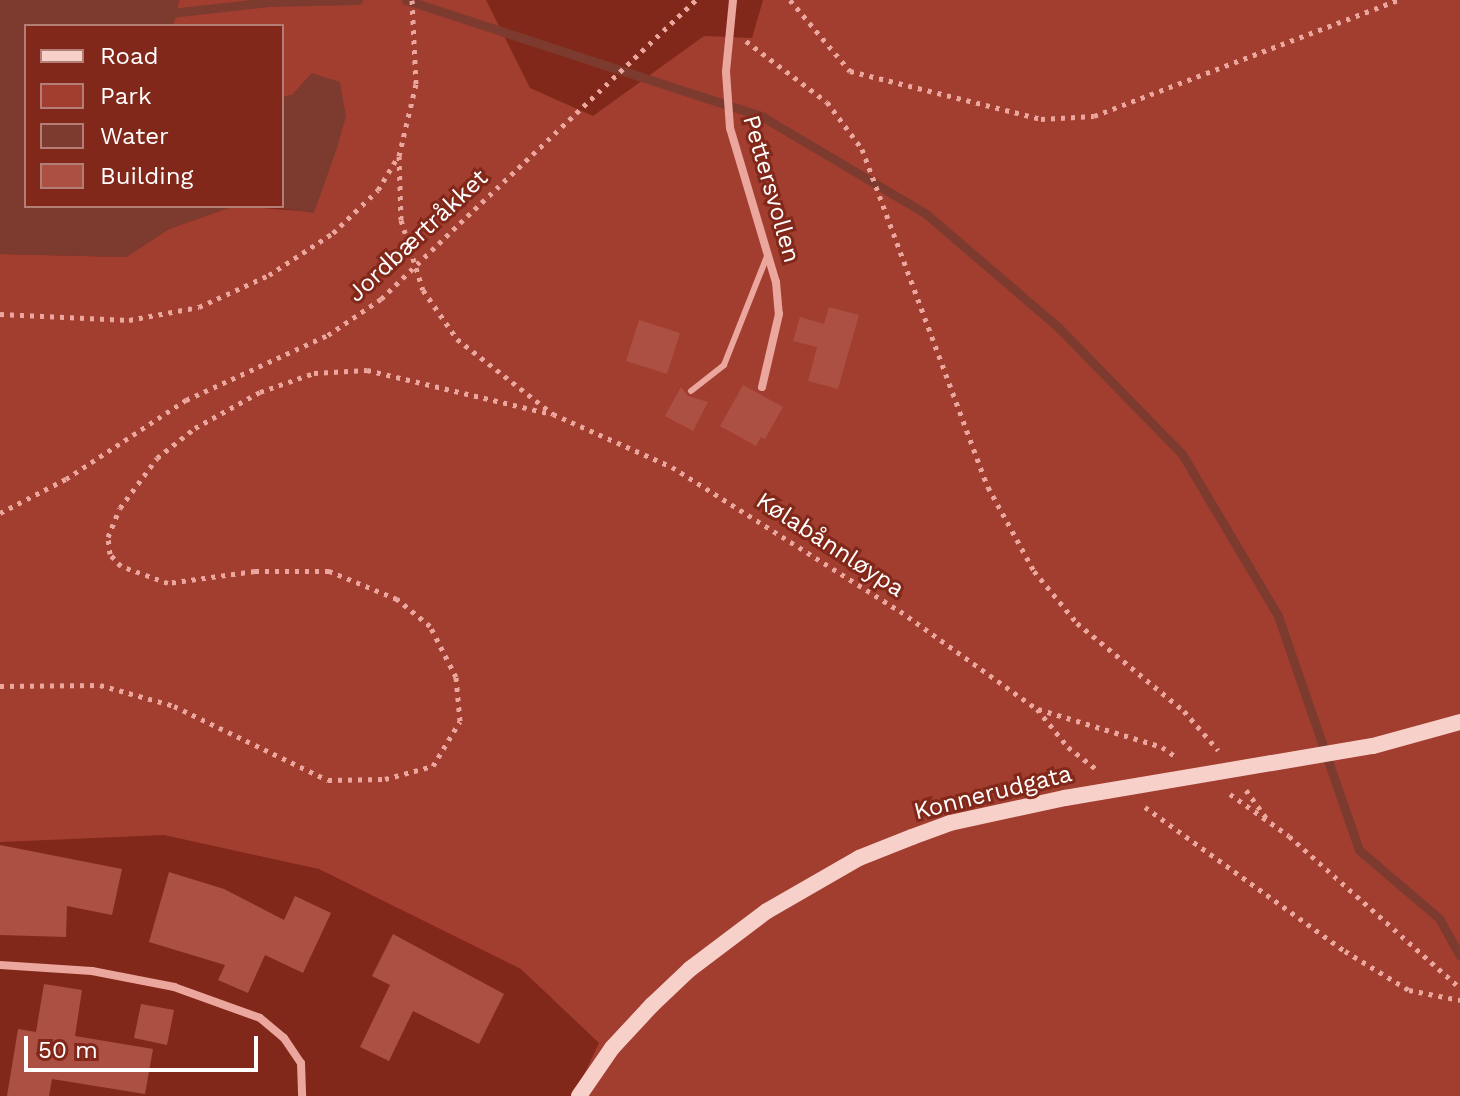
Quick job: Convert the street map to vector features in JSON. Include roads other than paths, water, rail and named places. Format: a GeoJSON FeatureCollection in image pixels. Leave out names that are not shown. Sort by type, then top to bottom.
{"type":"FeatureCollection","features":[{"type":"Feature","properties":{"kind":"main road","name":"Konnerudgata"},"geometry":{"type":"LineString","coordinates":[[579,1096],[612,1048],[690,969],[779,904],[859,858],[924,832],[1065,798],[1373,746],[1460,722]]}},
{"type":"Feature","properties":{"kind":"street","name":"Pettersvollen"},"geometry":{"type":"LineString","coordinates":[[733,0],[726,72],[730,128],[768,254],[779,314],[778,336],[762,387]]}},
{"type":"Feature","properties":{"kind":"street"},"geometry":{"type":"LineString","coordinates":[[0,965],[92,971],[174,987],[260,1018],[284,1038],[301,1063],[302,1096]]}},
{"type":"Feature","properties":{"kind":"lane"},"geometry":{"type":"LineString","coordinates":[[691,391],[724,365],[768,254]]}},
{"type":"Feature","properties":{"kind":"water"},"geometry":{"type":"Polygon","coordinates":[[[0,0],[179,0],[173,24],[24,24],[24,208],[228,208],[169,229],[126,257],[0,254],[0,0]]]}},
{"type":"Feature","properties":{"kind":"water"},"geometry":{"type":"Polygon","coordinates":[[[312,73],[340,82],[346,117],[314,213],[280,208],[284,208],[284,97],[292,95],[312,73]]]}},
{"type":"Feature","properties":{"kind":"waterway"},"geometry":{"type":"LineString","coordinates":[[171,13],[269,2],[358,0]]}},
{"type":"Feature","properties":{"kind":"waterway"},"geometry":{"type":"LineString","coordinates":[[406,0],[763,117],[925,213],[1058,327],[1182,454],[1278,616],[1359,850],[1439,918],[1460,956]]}}]}
